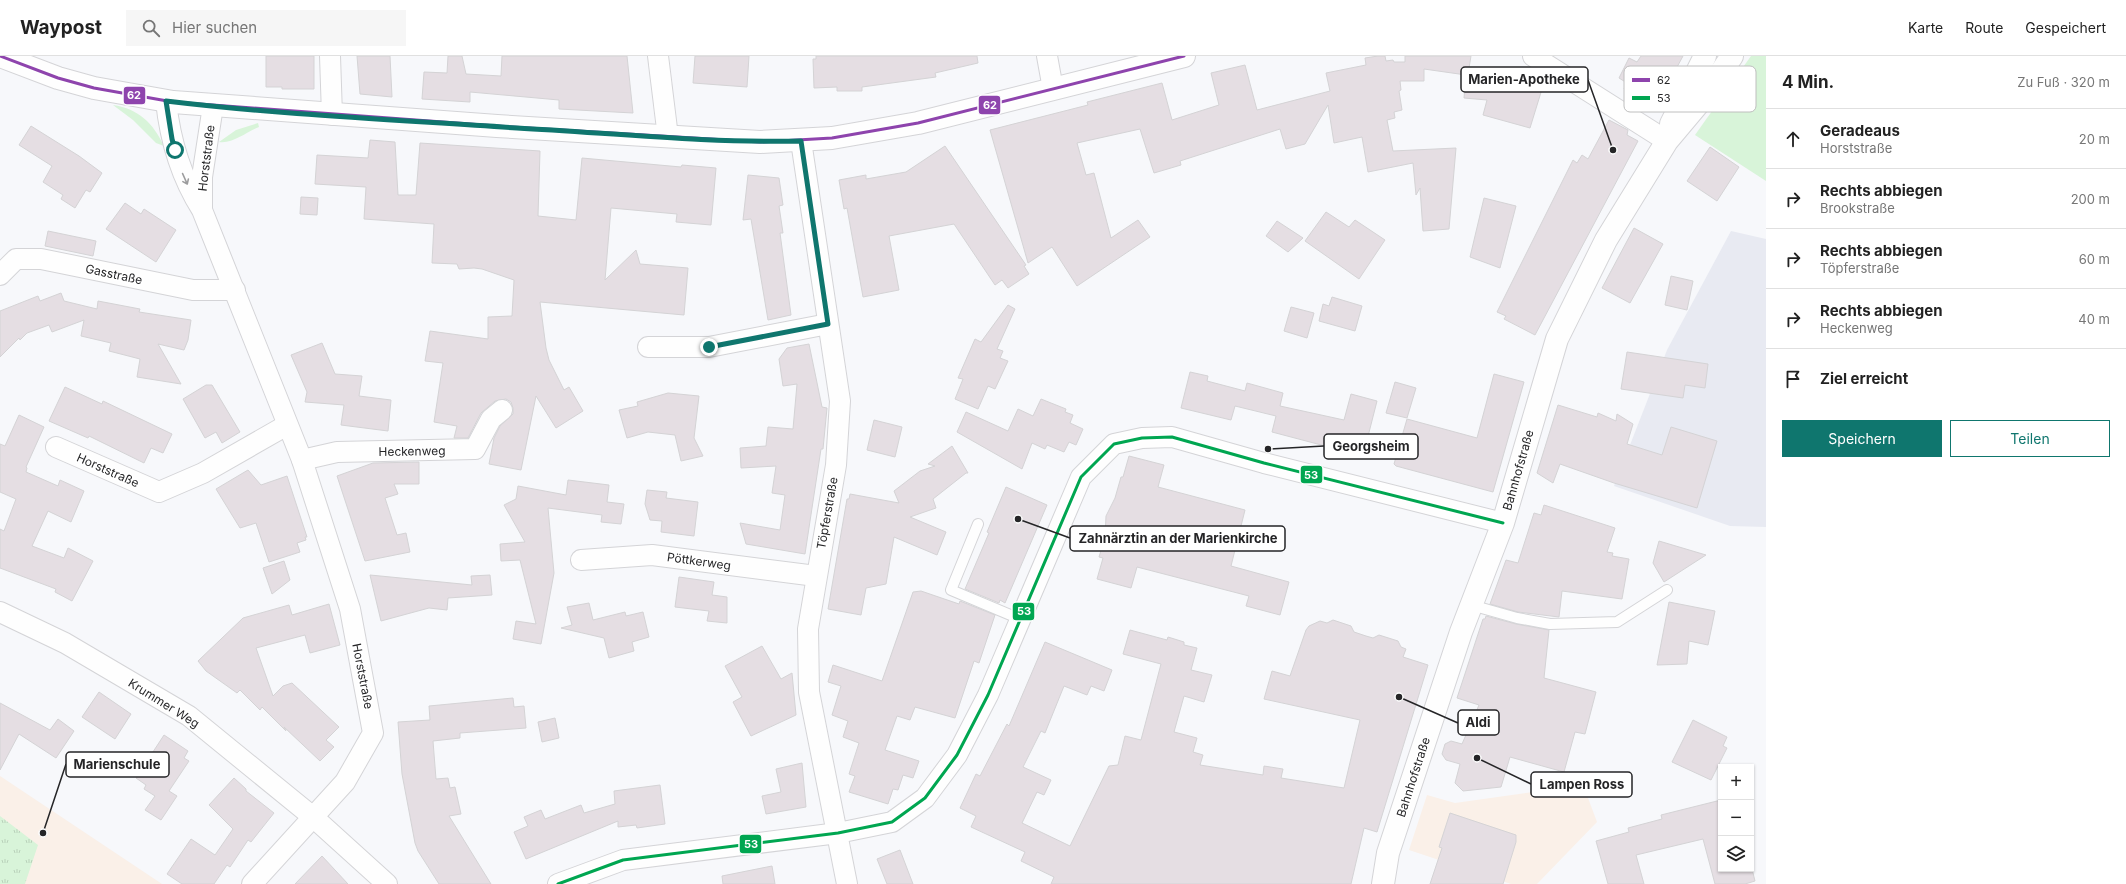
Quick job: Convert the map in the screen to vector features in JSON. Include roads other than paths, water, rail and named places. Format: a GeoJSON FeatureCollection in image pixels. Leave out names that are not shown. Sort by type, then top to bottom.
{"type":"FeatureCollection","features":[{"type":"Feature","properties":{"kind":"main road"},"geometry":{"type":"LineString","coordinates":[[0,56],[58,78],[94,88],[166,101],[213,106],[668,137],[740,141],[801,141],[855,135],[918,123],[1184,56]]}},
{"type":"Feature","properties":{"kind":"main road","name":"Bahnhofstraße"},"geometry":{"type":"LineString","coordinates":[[1700,66],[1705,56]]}},
{"type":"Feature","properties":{"kind":"main road","name":"Bahnhofstraße"},"geometry":{"type":"LineString","coordinates":[[1725,66],[1732,56]]}},
{"type":"Feature","properties":{"kind":"main road","name":"Bahnhofstraße"},"geometry":{"type":"LineString","coordinates":[[1667,141],[1677,112]]}},
{"type":"Feature","properties":{"kind":"main road","name":"Bahnhofstraße"},"geometry":{"type":"LineString","coordinates":[[1383,884],[1388,853],[1472,604],[1503,523],[1557,339],[1606,240],[1667,141],[1691,112]]}},
{"type":"Feature","properties":{"kind":"street"},"geometry":{"type":"LineString","coordinates":[[330,56],[332,115]]}},
{"type":"Feature","properties":{"kind":"street"},"geometry":{"type":"LineString","coordinates":[[658,56],[668,137]]}},
{"type":"Feature","properties":{"kind":"street"},"geometry":{"type":"LineString","coordinates":[[1047,56],[1053,89]]}},
{"type":"Feature","properties":{"kind":"street"},"geometry":{"type":"LineString","coordinates":[[1533,56],[1667,141]]}},
{"type":"Feature","properties":{"kind":"street","name":"Horststraße"},"geometry":{"type":"LineString","coordinates":[[166,101],[172,139],[181,170],[193,196],[202,210],[302,460],[350,609],[373,733],[345,782],[252,884]]}},
{"type":"Feature","properties":{"kind":"street","name":"Horststraße"},"geometry":{"type":"LineString","coordinates":[[202,210],[202,177],[213,106]]}},
{"type":"Feature","properties":{"kind":"street","name":"Töpferstraße"},"geometry":{"type":"LineString","coordinates":[[801,141],[840,401],[836,465],[808,629],[809,692],[838,833],[846,884]]}},
{"type":"Feature","properties":{"kind":"street","name":"Gasstraße"},"geometry":{"type":"LineString","coordinates":[[0,275],[16,259],[41,259],[193,290],[234,290]]}},
{"type":"Feature","properties":{"kind":"street"},"geometry":{"type":"LineString","coordinates":[[648,347],[709,347],[828,324]]}},
{"type":"Feature","properties":{"kind":"street","name":"Heckenweg"},"geometry":{"type":"LineString","coordinates":[[302,460],[337,452],[475,449],[491,419],[502,410]]}},
{"type":"Feature","properties":{"kind":"street","name":"Horststraße"},"geometry":{"type":"LineString","coordinates":[[56,447],[159,492],[203,473],[287,425]]}},
{"type":"Feature","properties":{"kind":"street"},"geometry":{"type":"LineString","coordinates":[[558,884],[623,860],[838,833],[892,822],[925,798],[957,755],[988,695],[1081,477],[1114,444],[1142,438],[1172,437],[1271,465],[1503,523]]}},
{"type":"Feature","properties":{"kind":"street","name":"Pöttkerweg"},"geometry":{"type":"LineString","coordinates":[[581,560],[652,555],[816,576]]}},
{"type":"Feature","properties":{"kind":"street","name":"Krummer Weg"},"geometry":{"type":"LineString","coordinates":[[1,614],[65,643],[189,716],[313,817]]}},
{"type":"Feature","properties":{"kind":"street"},"geometry":{"type":"LineString","coordinates":[[313,817],[386,884]]}},
{"type":"Feature","properties":{"kind":"lane"},"geometry":{"type":"LineString","coordinates":[[978,524],[951,590],[1020,619]]}},
{"type":"Feature","properties":{"kind":"lane"},"geometry":{"type":"LineString","coordinates":[[1472,604],[1517,618],[1550,624],[1618,622],[1667,590]]}},
{"type":"Feature","properties":{"kind":"place","name":"Marien-Apotheke"},"geometry":{"type":"Point","coordinates":[1613,150]}},
{"type":"Feature","properties":{"kind":"place","name":"Georgsheim"},"geometry":{"type":"Point","coordinates":[1268,449]}},
{"type":"Feature","properties":{"kind":"place","name":"Zahnärztin an der Marienkirche"},"geometry":{"type":"Point","coordinates":[1018,519]}},
{"type":"Feature","properties":{"kind":"place","name":"Aldi"},"geometry":{"type":"Point","coordinates":[1399,697]}},
{"type":"Feature","properties":{"kind":"place","name":"Lampen Ross"},"geometry":{"type":"Point","coordinates":[1477,758]}},
{"type":"Feature","properties":{"kind":"place","name":"Marienschule"},"geometry":{"type":"Point","coordinates":[43,833]}}]}
